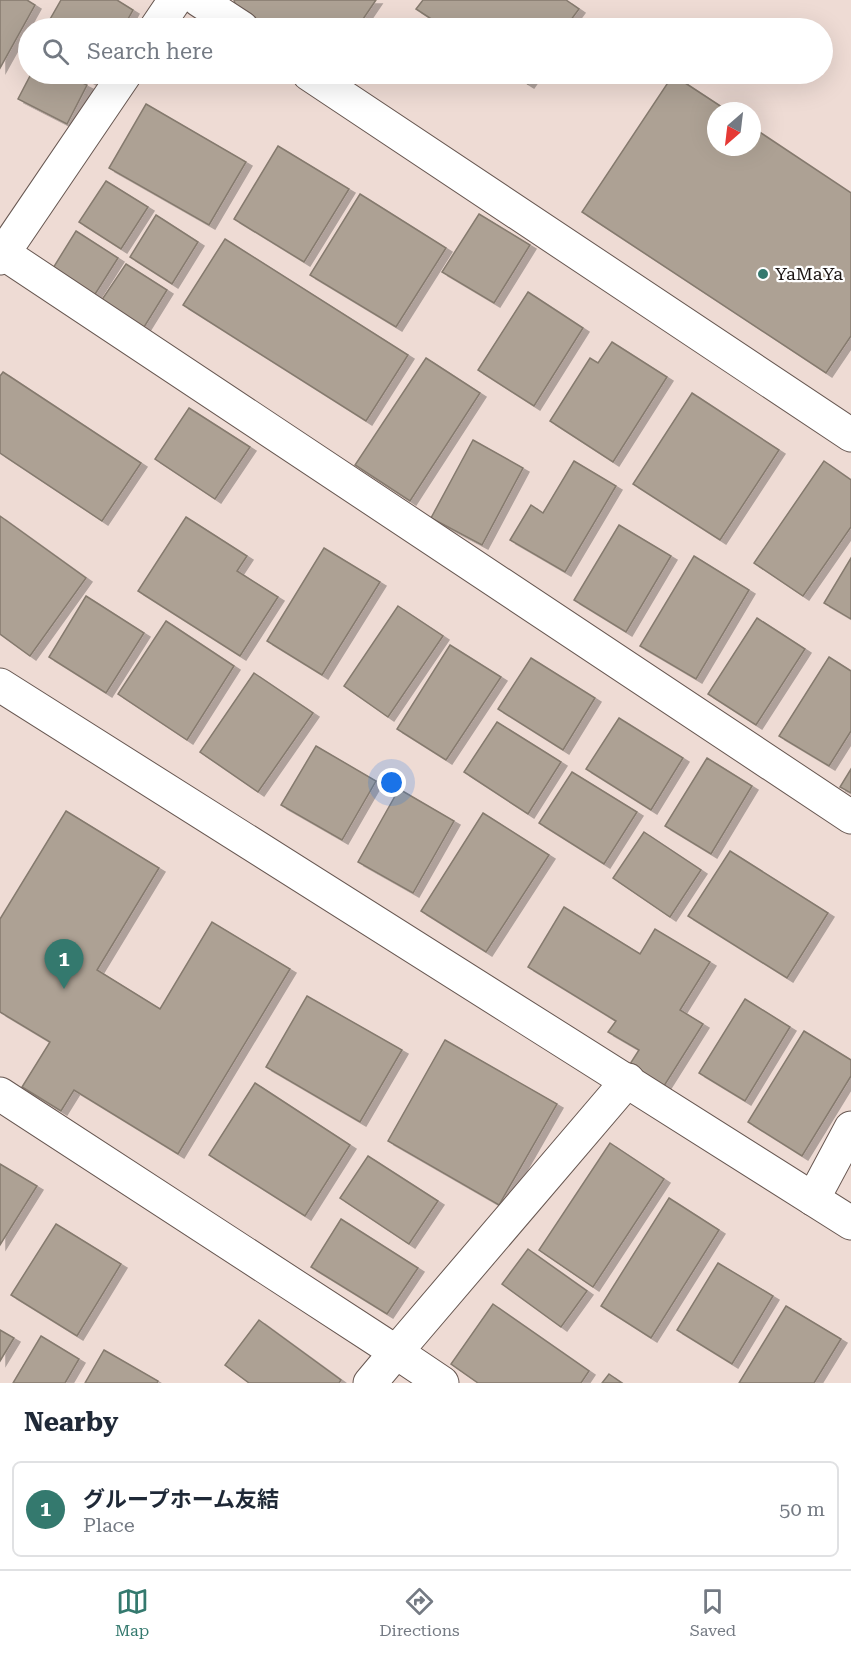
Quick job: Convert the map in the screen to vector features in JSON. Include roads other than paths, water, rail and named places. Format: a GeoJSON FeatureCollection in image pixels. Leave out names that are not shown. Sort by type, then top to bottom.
{"type":"FeatureCollection","features":[{"type":"Feature","properties":{"kind":"street"},"geometry":{"type":"LineString","coordinates":[[163,18],[175,0]]}},
{"type":"Feature","properties":{"kind":"street"},"geometry":{"type":"LineString","coordinates":[[199,0],[227,18]]}},
{"type":"Feature","properties":{"kind":"street"},"geometry":{"type":"LineString","coordinates":[[118,84],[2,256],[851,817]]}},
{"type":"Feature","properties":{"kind":"street"},"geometry":{"type":"LineString","coordinates":[[324,84],[851,435]]}},
{"type":"Feature","properties":{"kind":"street"},"geometry":{"type":"LineString","coordinates":[[0,685],[851,1223]]}},
{"type":"Feature","properties":{"kind":"street"},"geometry":{"type":"LineString","coordinates":[[370,1383],[628,1080]]}},
{"type":"Feature","properties":{"kind":"street"},"geometry":{"type":"LineString","coordinates":[[0,1094],[442,1383]]}},
{"type":"Feature","properties":{"kind":"street"},"geometry":{"type":"LineString","coordinates":[[813,1199],[851,1128]]}},
{"type":"Feature","properties":{"kind":"place","name":"YaMaYa"},"geometry":{"type":"Point","coordinates":[763,274]}},
{"type":"Feature","properties":{"kind":"place","name":"グループホーム友結"},"geometry":{"type":"Point","coordinates":[64,989]}}]}
